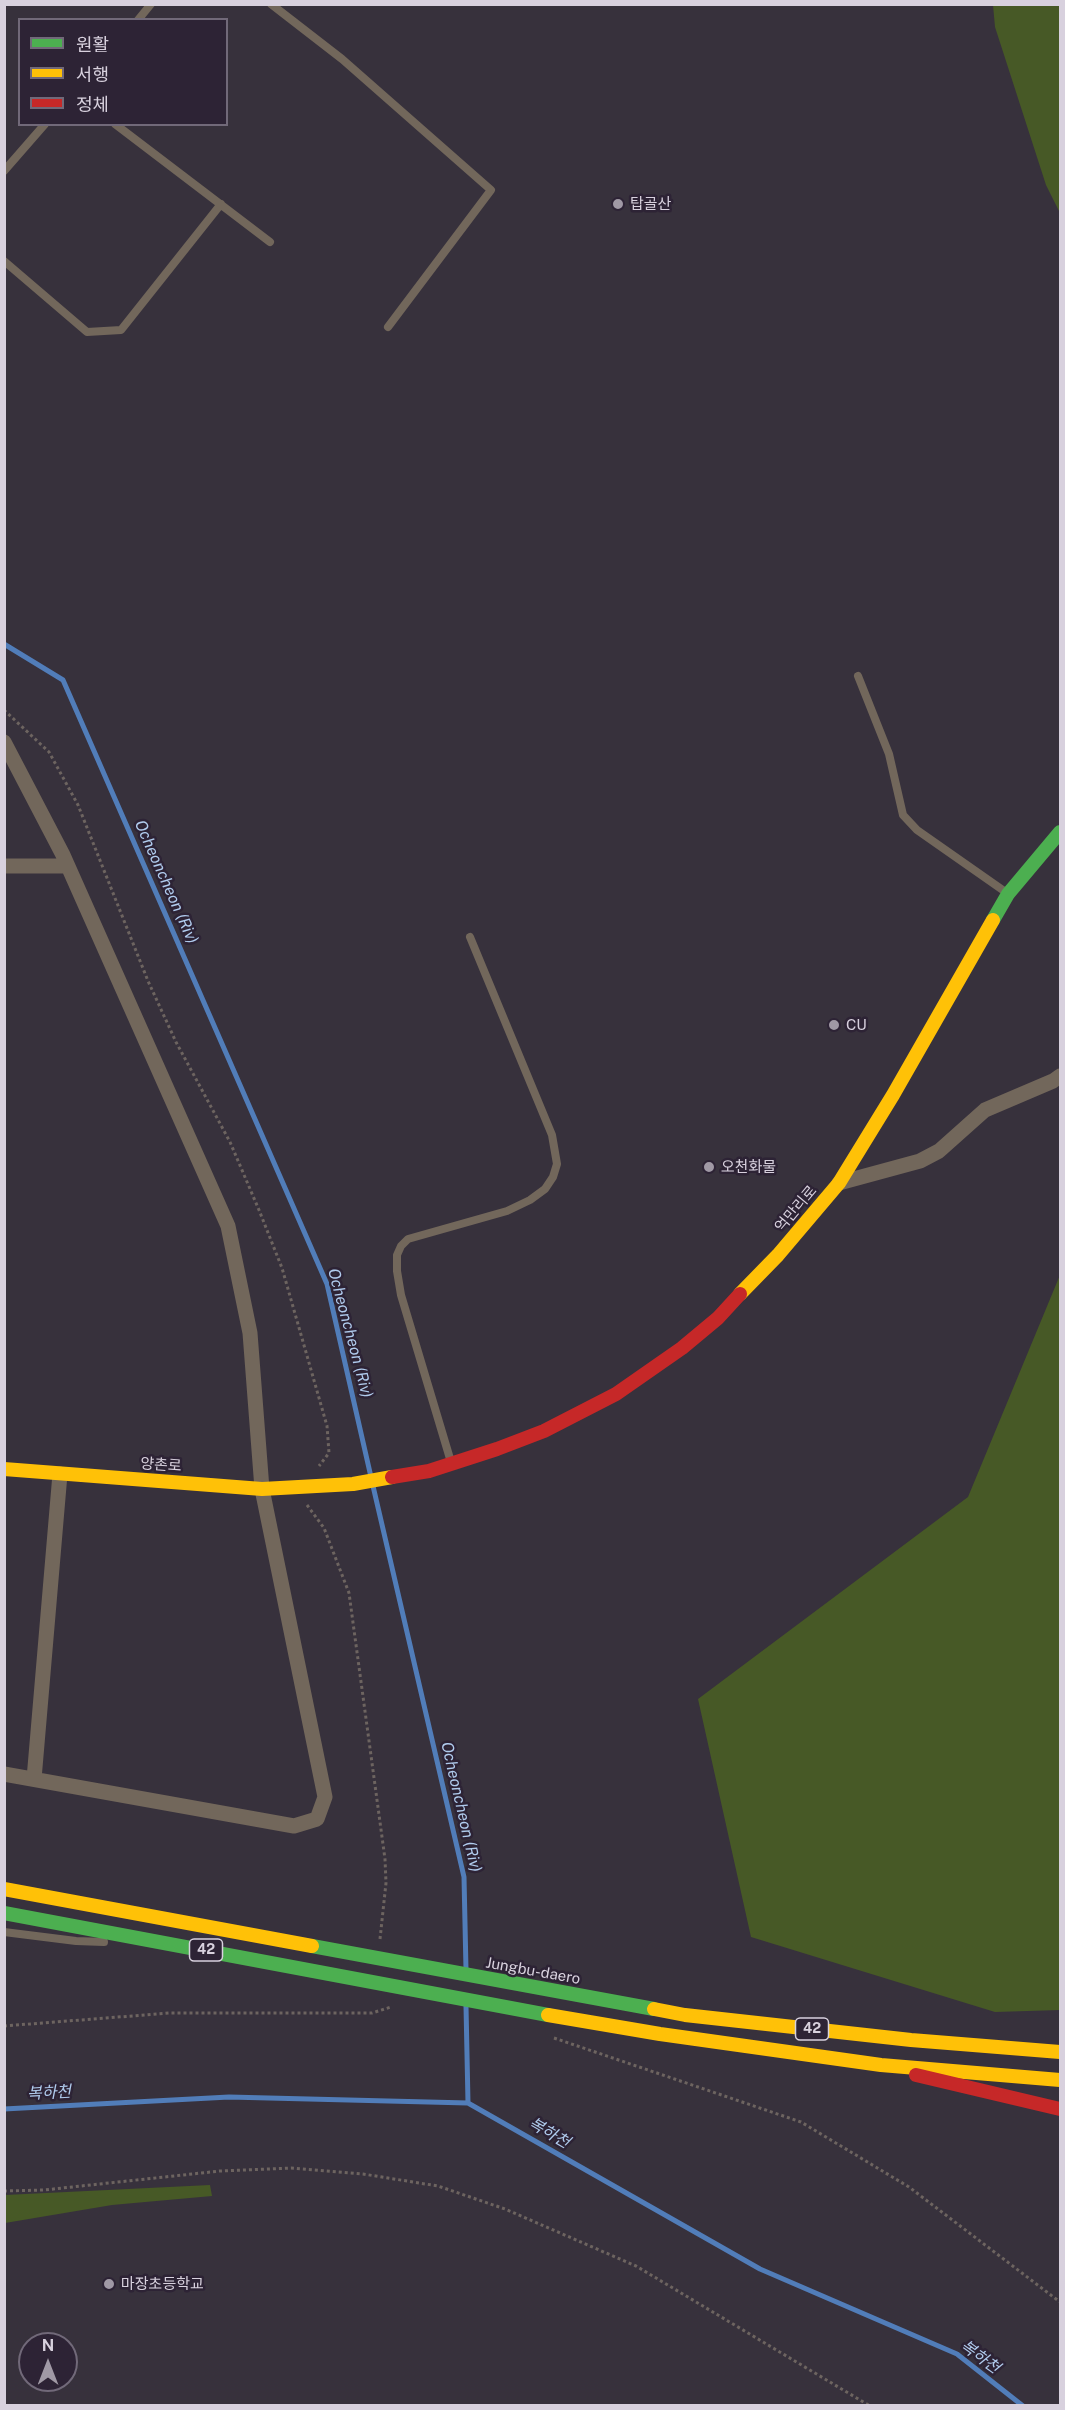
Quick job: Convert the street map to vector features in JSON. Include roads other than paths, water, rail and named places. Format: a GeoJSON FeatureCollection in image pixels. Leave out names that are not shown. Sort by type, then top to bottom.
{"type":"FeatureCollection","features":[{"type":"Feature","properties":{"kind":"main road","name":"억만리로"},"geometry":{"type":"LineString","coordinates":[[315,1487],[353,1484],[429,1471],[544,1431],[616,1394],[647,1374],[718,1318],[812,1218],[839,1183],[893,1095],[1008,894],[1060,832]]}},
{"type":"Feature","properties":{"kind":"main road","name":"양촌로"},"geometry":{"type":"LineString","coordinates":[[4,1469],[262,1489],[315,1487]]}},
{"type":"Feature","properties":{"kind":"main road","name":"Jungbu-daero"},"geometry":{"type":"LineString","coordinates":[[4,1889],[566,1994],[685,2014],[910,2040],[1060,2052]]}},
{"type":"Feature","properties":{"kind":"main road","name":"42"},"geometry":{"type":"LineString","coordinates":[[4,1913],[576,2020],[881,2065],[1060,2080]]}},
{"type":"Feature","properties":{"kind":"main road"},"geometry":{"type":"LineString","coordinates":[[881,2065],[1007,2098],[1060,2109]]}},
{"type":"Feature","properties":{"kind":"street"},"geometry":{"type":"LineString","coordinates":[[4,742],[68,866],[228,1226],[250,1333],[262,1489],[324,1797],[317,1819],[294,1826],[4,1774]]}},
{"type":"Feature","properties":{"kind":"street"},"geometry":{"type":"LineString","coordinates":[[4,866],[68,866]]}},
{"type":"Feature","properties":{"kind":"street"},"geometry":{"type":"LineString","coordinates":[[839,1183],[920,1161],[939,1151],[985,1110],[1053,1082],[1060,1076]]}},
{"type":"Feature","properties":{"kind":"street"},"geometry":{"type":"LineString","coordinates":[[34,1779],[60,1474]]}},
{"type":"Feature","properties":{"kind":"lane"},"geometry":{"type":"LineString","coordinates":[[140,18],[151,4]]}},
{"type":"Feature","properties":{"kind":"lane"},"geometry":{"type":"LineString","coordinates":[[271,4],[342,59],[491,190],[388,327]]}},
{"type":"Feature","properties":{"kind":"lane"},"geometry":{"type":"LineString","coordinates":[[4,171],[43,126]]}},
{"type":"Feature","properties":{"kind":"lane"},"geometry":{"type":"LineString","coordinates":[[118,126],[270,242]]}},
{"type":"Feature","properties":{"kind":"lane"},"geometry":{"type":"LineString","coordinates":[[4,261],[87,332],[121,330],[221,204]]}},
{"type":"Feature","properties":{"kind":"lane"},"geometry":{"type":"LineString","coordinates":[[858,676],[889,754],[903,815],[917,830],[1008,894]]}},
{"type":"Feature","properties":{"kind":"lane"},"geometry":{"type":"LineString","coordinates":[[452,1464],[406,1317],[401,1295],[398,1255],[401,1246],[408,1239],[507,1211],[530,1200],[545,1189],[554,1177],[557,1164],[552,1135],[470,937]]}},
{"type":"Feature","properties":{"kind":"lane"},"geometry":{"type":"LineString","coordinates":[[4,1932],[75,1941],[175,1944]]}},
{"type":"Feature","properties":{"kind":"waterway","name":"Ocheoncheon (Riv)"},"geometry":{"type":"LineString","coordinates":[[4,644],[63,680],[327,1284],[371,1477]]}},
{"type":"Feature","properties":{"kind":"waterway","name":"Ocheoncheon (Riv)"},"geometry":{"type":"LineString","coordinates":[[373,1486],[464,1877],[466,1970]]}},
{"type":"Feature","properties":{"kind":"waterway","name":"Ocheoncheon (Riv)"},"geometry":{"type":"LineString","coordinates":[[466,2006],[468,2103]]}},
{"type":"Feature","properties":{"kind":"waterway","name":"복하천"},"geometry":{"type":"LineString","coordinates":[[4,2109],[229,2097],[468,2103],[760,2269],[957,2354],[1023,2406]]}},
{"type":"Feature","properties":{"kind":"place","name":"탑골산"},"geometry":{"type":"Point","coordinates":[618,204]}},
{"type":"Feature","properties":{"kind":"place","name":"CU"},"geometry":{"type":"Point","coordinates":[834,1025]}},
{"type":"Feature","properties":{"kind":"place","name":"오천화물"},"geometry":{"type":"Point","coordinates":[709,1167]}},
{"type":"Feature","properties":{"kind":"place","name":"마장초등학교"},"geometry":{"type":"Point","coordinates":[109,2284]}}]}
